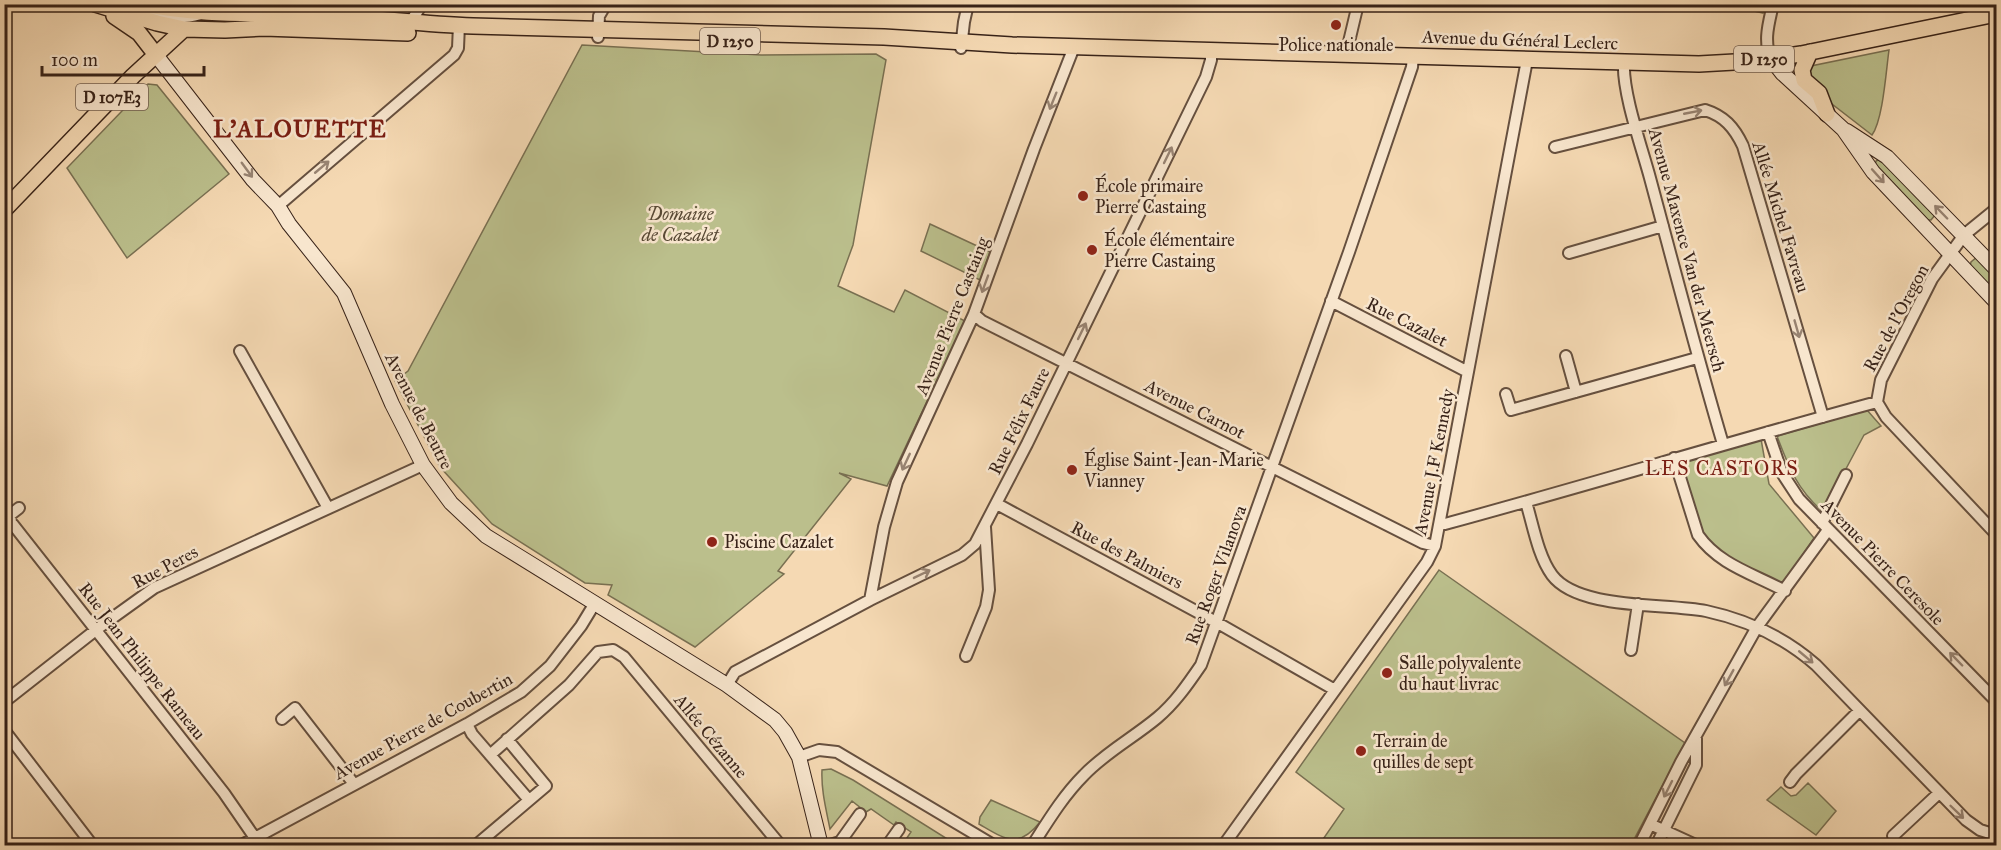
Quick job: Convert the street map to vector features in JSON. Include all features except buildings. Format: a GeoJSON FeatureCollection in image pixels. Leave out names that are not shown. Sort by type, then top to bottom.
{"type":"FeatureCollection","features":[{"type":"Feature","properties":{"kind":"main road","name":"D 1250"},"geometry":{"type":"LineString","coordinates":[[143,4],[169,10],[200,9]]}},
{"type":"Feature","properties":{"kind":"main road"},"geometry":{"type":"LineString","coordinates":[[96,5],[184,29],[228,21],[390,26]]}},
{"type":"Feature","properties":{"kind":"main road"},"geometry":{"type":"LineString","coordinates":[[96,5],[139,33],[156,55]]}},
{"type":"Feature","properties":{"kind":"main road","name":"Avenue du Général Leclerc"},"geometry":{"type":"LineString","coordinates":[[200,9],[349,17],[390,26],[459,29],[1699,64],[1810,52],[1996,14]]}},
{"type":"Feature","properties":{"kind":"main road","name":"Avenue du Général Leclerc"},"geometry":{"type":"LineString","coordinates":[[390,26],[410,23],[459,29]]}},
{"type":"Feature","properties":{"kind":"main road","name":"D 107E3"},"geometry":{"type":"LineString","coordinates":[[4,210],[82,127],[184,29]]}},
{"type":"Feature","properties":{"kind":"main road"},"geometry":{"type":"LineString","coordinates":[[1810,52],[1802,70],[1804,80],[1819,93],[1827,114]]}},
{"type":"Feature","properties":{"kind":"street"},"geometry":{"type":"LineString","coordinates":[[96,5],[129,8],[178,17],[200,9],[226,4]]}},
{"type":"Feature","properties":{"kind":"street"},"geometry":{"type":"LineString","coordinates":[[249,4],[262,14]]}},
{"type":"Feature","properties":{"kind":"street"},"geometry":{"type":"LineString","coordinates":[[410,23],[422,4]]}},
{"type":"Feature","properties":{"kind":"street"},"geometry":{"type":"LineString","coordinates":[[598,33],[599,16],[606,4]]}},
{"type":"Feature","properties":{"kind":"street"},"geometry":{"type":"LineString","coordinates":[[961,44],[968,4]]}},
{"type":"Feature","properties":{"kind":"street"},"geometry":{"type":"LineString","coordinates":[[1348,54],[1358,4]]}},
{"type":"Feature","properties":{"kind":"street"},"geometry":{"type":"LineString","coordinates":[[1773,4],[1766,36],[1767,51],[1782,73],[1843,129],[1887,157],[1996,269]]}},
{"type":"Feature","properties":{"kind":"street"},"geometry":{"type":"LineString","coordinates":[[184,29],[200,9]]}},
{"type":"Feature","properties":{"kind":"street"},"geometry":{"type":"LineString","coordinates":[[278,206],[454,55],[458,48],[459,29]]}},
{"type":"Feature","properties":{"kind":"street","name":"Avenue Pierre Castaing"},"geometry":{"type":"LineString","coordinates":[[870,600],[884,526],[897,482],[974,314],[1074,47]]}},
{"type":"Feature","properties":{"kind":"street","name":"Rue Félix Faure"},"geometry":{"type":"LineString","coordinates":[[727,685],[735,672],[870,600],[962,555],[975,544],[997,504],[1206,77],[1211,60],[1211,50]]}},
{"type":"Feature","properties":{"kind":"street","name":"Avenue de Beutre"},"geometry":{"type":"LineString","coordinates":[[156,55],[254,180],[278,206],[289,224],[344,294],[392,404],[423,465],[451,503],[486,536],[727,685],[775,720],[785,732],[799,757],[821,846]]}},
{"type":"Feature","properties":{"kind":"street","name":"Rue Roger Vilanova"},"geometry":{"type":"LineString","coordinates":[[1032,846],[1065,796],[1084,774],[1116,747],[1157,718],[1177,698],[1201,665],[1331,302],[1411,71],[1413,56]]}},
{"type":"Feature","properties":{"kind":"street","name":"Avenue J.F Kennedy"},"geometry":{"type":"LineString","coordinates":[[1223,846],[1427,562],[1436,546],[1527,60]]}},
{"type":"Feature","properties":{"kind":"street","name":"Avenue Maxence Van der Meersch"},"geometry":{"type":"LineString","coordinates":[[1624,62],[1624,77],[1636,126],[1723,444]]}},
{"type":"Feature","properties":{"kind":"street","name":"Allée Michel Favreau"},"geometry":{"type":"LineString","coordinates":[[1555,147],[1705,110],[1717,114],[1735,129],[1743,146],[1823,417]]}},
{"type":"Feature","properties":{"kind":"street"},"geometry":{"type":"LineString","coordinates":[[1843,129],[1873,172],[1996,302]]}},
{"type":"Feature","properties":{"kind":"street","name":"Rue de l'Oregon"},"geometry":{"type":"LineString","coordinates":[[1996,209],[1993,209],[1964,235],[1932,279],[1881,380],[1877,402],[1886,417],[1996,534]]}},
{"type":"Feature","properties":{"kind":"street"},"geometry":{"type":"LineString","coordinates":[[1569,253],[1663,226]]}},
{"type":"Feature","properties":{"kind":"street","name":"Rue Cazalet"},"geometry":{"type":"LineString","coordinates":[[1331,302],[1468,372]]}},
{"type":"Feature","properties":{"kind":"street","name":"Avenue Carnot"},"geometry":{"type":"LineString","coordinates":[[974,314],[982,321],[1423,543],[1436,546]]}},
{"type":"Feature","properties":{"kind":"street"},"geometry":{"type":"LineString","coordinates":[[240,351],[328,508]]}},
{"type":"Feature","properties":{"kind":"street"},"geometry":{"type":"LineString","coordinates":[[1566,356],[1576,392]]}},
{"type":"Feature","properties":{"kind":"street"},"geometry":{"type":"LineString","coordinates":[[1506,394],[1511,410],[1698,358]]}},
{"type":"Feature","properties":{"kind":"street"},"geometry":{"type":"LineString","coordinates":[[1440,523],[1445,524],[1526,502],[1723,444],[1877,402]]}},
{"type":"Feature","properties":{"kind":"street","name":"Avenue Pierre Ceresole"},"geometry":{"type":"LineString","coordinates":[[1768,432],[1782,473],[1790,487],[1825,527],[1996,701]]}},
{"type":"Feature","properties":{"kind":"street"},"geometry":{"type":"LineString","coordinates":[[1674,458],[1698,536],[1704,544],[1723,561],[1785,591]]}},
{"type":"Feature","properties":{"kind":"street","name":"Rue Peres"},"geometry":{"type":"LineString","coordinates":[[4,702],[97,629],[154,588],[423,465]]}},
{"type":"Feature","properties":{"kind":"street"},"geometry":{"type":"LineString","coordinates":[[1639,846],[1757,627],[1785,591],[1825,527],[1846,474]]}},
{"type":"Feature","properties":{"kind":"street"},"geometry":{"type":"LineString","coordinates":[[1526,502],[1542,555],[1557,581],[1573,592],[1587,596],[1704,611],[1757,627],[1792,645],[1805,655],[1973,826],[1996,835]]}},
{"type":"Feature","properties":{"kind":"street","name":"Rue des Palmiers"},"geometry":{"type":"LineString","coordinates":[[997,504],[1216,622],[1335,690]]}},
{"type":"Feature","properties":{"kind":"street","name":"Rue Jean Philippe Rameau"},"geometry":{"type":"LineString","coordinates":[[19,508],[10,515],[11,522],[97,629],[224,793],[255,837]]}},
{"type":"Feature","properties":{"kind":"street"},"geometry":{"type":"LineString","coordinates":[[966,656],[976,635],[987,599],[988,569],[985,527]]}},
{"type":"Feature","properties":{"kind":"street","name":"Avenue Pierre de Coubertin"},"geometry":{"type":"LineString","coordinates":[[240,846],[467,724],[521,692],[550,666],[581,626],[595,603]]}},
{"type":"Feature","properties":{"kind":"street"},"geometry":{"type":"LineString","coordinates":[[1631,650],[1638,604]]}},
{"type":"Feature","properties":{"kind":"street","name":"Allée Cézanne"},"geometry":{"type":"LineString","coordinates":[[507,739],[569,685],[598,652],[613,650],[624,657],[781,846]]}},
{"type":"Feature","properties":{"kind":"street"},"geometry":{"type":"LineString","coordinates":[[282,718],[295,708],[354,783]]}},
{"type":"Feature","properties":{"kind":"street"},"geometry":{"type":"LineString","coordinates":[[1790,783],[1796,774],[1860,711]]}},
{"type":"Feature","properties":{"kind":"street"},"geometry":{"type":"LineString","coordinates":[[467,724],[472,734],[529,800]]}},
{"type":"Feature","properties":{"kind":"street"},"geometry":{"type":"LineString","coordinates":[[4,730],[93,846]]}},
{"type":"Feature","properties":{"kind":"street"},"geometry":{"type":"LineString","coordinates":[[1656,846],[1696,765],[1696,738]]}},
{"type":"Feature","properties":{"kind":"street"},"geometry":{"type":"LineString","coordinates":[[476,846],[546,786],[507,739],[490,754]]}},
{"type":"Feature","properties":{"kind":"street"},"geometry":{"type":"LineString","coordinates":[[799,757],[819,750],[837,752],[995,846]]}},
{"type":"Feature","properties":{"kind":"street"},"geometry":{"type":"LineString","coordinates":[[1893,836],[1939,793]]}},
{"type":"Feature","properties":{"kind":"street"},"geometry":{"type":"LineString","coordinates":[[827,846],[843,844],[860,814]]}},
{"type":"Feature","properties":{"kind":"street"},"geometry":{"type":"LineString","coordinates":[[1650,824],[1698,846]]}},
{"type":"Feature","properties":{"kind":"street"},"geometry":{"type":"LineString","coordinates":[[887,846],[899,829]]}},
{"type":"Feature","properties":{"kind":"green space"},"geometry":{"type":"Polygon","coordinates":[[[1728,5],[1765,5],[1763,13],[1728,5]]]}},
{"type":"Feature","properties":{"kind":"green space","name":"Domaine de Cazalet"},"geometry":{"type":"Polygon","coordinates":[[[582,45],[761,55],[876,54],[886,60],[853,245],[838,286],[894,312],[905,290],[965,321],[887,486],[839,473],[851,479],[778,571],[784,574],[695,647],[608,595],[612,585],[585,583],[492,524],[440,467],[395,381],[408,371],[582,45]]]}},
{"type":"Feature","properties":{"kind":"green space"},"geometry":{"type":"Polygon","coordinates":[[[1889,50],[1879,118],[1872,135],[1832,104],[1825,90],[1811,77],[1809,72],[1811,66],[1889,50]]]}},
{"type":"Feature","properties":{"kind":"green space"},"geometry":{"type":"Polygon","coordinates":[[[148,84],[157,85],[229,174],[127,258],[67,168],[148,84]]]}},
{"type":"Feature","properties":{"kind":"green space"},"geometry":{"type":"Polygon","coordinates":[[[1882,158],[1935,215],[1931,220],[1924,220],[1875,165],[1876,161],[1882,158]]]}},
{"type":"Feature","properties":{"kind":"green space"},"geometry":{"type":"Polygon","coordinates":[[[930,224],[990,252],[980,280],[921,251],[930,224]]]}},
{"type":"Feature","properties":{"kind":"green space"},"geometry":{"type":"Polygon","coordinates":[[[1977,257],[1996,275],[1996,296],[1970,266],[1977,257]]]}},
{"type":"Feature","properties":{"kind":"green space"},"geometry":{"type":"Polygon","coordinates":[[[1867,410],[1881,426],[1864,435],[1823,512],[1800,486],[1777,436],[1867,410]]]}},
{"type":"Feature","properties":{"kind":"green space"},"geometry":{"type":"Polygon","coordinates":[[[1761,439],[1769,484],[1814,538],[1781,587],[1726,558],[1699,533],[1677,463],[1761,439]]]}},
{"type":"Feature","properties":{"kind":"green space"},"geometry":{"type":"Polygon","coordinates":[[[1439,570],[1685,743],[1631,845],[1319,845],[1344,809],[1296,772],[1439,570]]]}},
{"type":"Feature","properties":{"kind":"green space"},"geometry":{"type":"Polygon","coordinates":[[[831,769],[853,780],[957,845],[902,845],[911,832],[896,822],[894,825],[871,809],[866,812],[852,801],[830,829],[823,792],[822,770],[831,769]]]}},
{"type":"Feature","properties":{"kind":"green space"},"geometry":{"type":"Polygon","coordinates":[[[1808,783],[1836,811],[1816,835],[1767,800],[1781,787],[1791,796],[1796,795],[1808,783]]]}},
{"type":"Feature","properties":{"kind":"green space"},"geometry":{"type":"Polygon","coordinates":[[[991,800],[1040,822],[1032,831],[1018,839],[996,834],[979,824],[980,817],[991,800]]]}},
{"type":"Feature","properties":{"kind":"place","name":"Police nationale"},"geometry":{"type":"Point","coordinates":[1336,25]}},
{"type":"Feature","properties":{"kind":"place","name":"École primaire Pierre Castaing"},"geometry":{"type":"Point","coordinates":[1083,196]}},
{"type":"Feature","properties":{"kind":"place","name":"École élémentaire Pierre Castaing"},"geometry":{"type":"Point","coordinates":[1092,250]}},
{"type":"Feature","properties":{"kind":"place","name":"Église Saint-Jean-Marie Vianney"},"geometry":{"type":"Point","coordinates":[1072,470]}},
{"type":"Feature","properties":{"kind":"place","name":"Piscine Cazalet"},"geometry":{"type":"Point","coordinates":[712,542]}},
{"type":"Feature","properties":{"kind":"place","name":"Salle polyvalente du haut livrac"},"geometry":{"type":"Point","coordinates":[1387,673]}},
{"type":"Feature","properties":{"kind":"place","name":"Terrain de quilles de sept"},"geometry":{"type":"Point","coordinates":[1361,751]}},
{"type":"Feature","properties":{"kind":"district","name":"L'ALOUETTE"},"geometry":{"type":"Point","coordinates":[300,129]}},
{"type":"Feature","properties":{"kind":"district","name":"LES CASTORS"},"geometry":{"type":"Point","coordinates":[1722,468]}}]}
